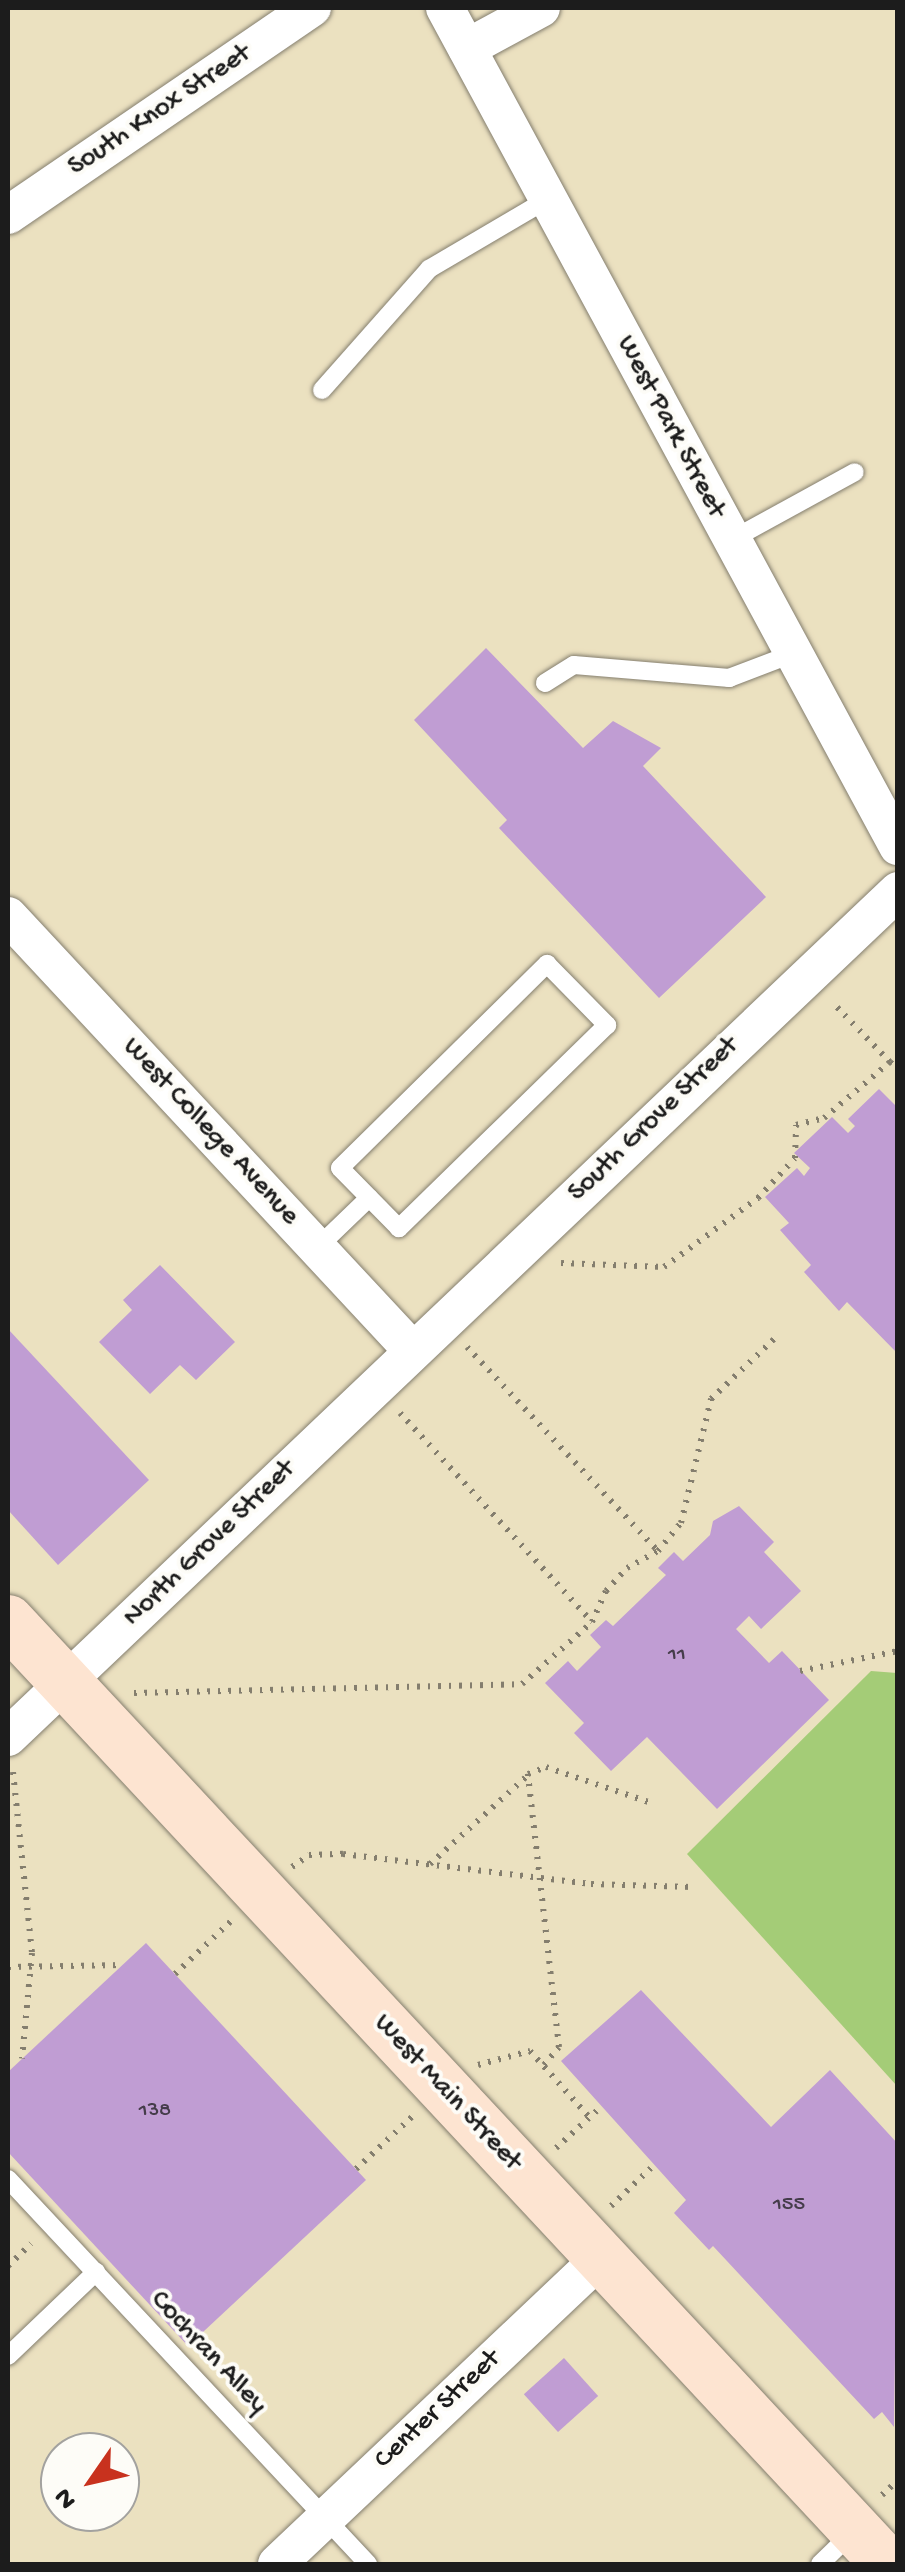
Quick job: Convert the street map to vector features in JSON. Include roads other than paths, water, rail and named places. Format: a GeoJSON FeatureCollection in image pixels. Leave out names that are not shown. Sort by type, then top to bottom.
{"type":"FeatureCollection","features":[{"type":"Feature","properties":{"kind":"main road","name":"West Main Street"},"geometry":{"type":"LineString","coordinates":[[8,1621],[600,2237],[854,2553]]}},
{"type":"Feature","properties":{"kind":"street","name":"South Knox Street"},"geometry":{"type":"LineString","coordinates":[[8,215],[312,8]]}},
{"type":"Feature","properties":{"kind":"street","name":"West Park Street"},"geometry":{"type":"LineString","coordinates":[[445,8],[898,846]]}},
{"type":"Feature","properties":{"kind":"street"},"geometry":{"type":"LineString","coordinates":[[467,48],[541,8]]}},
{"type":"Feature","properties":{"kind":"street","name":"South Grove Street"},"geometry":{"type":"LineString","coordinates":[[412,1350],[898,891]]}},
{"type":"Feature","properties":{"kind":"street","name":"West College Avenue"},"geometry":{"type":"LineString","coordinates":[[8,916],[412,1350]]}},
{"type":"Feature","properties":{"kind":"street","name":"North Grove Street"},"geometry":{"type":"LineString","coordinates":[[10,1754],[65,1682],[412,1350]]}},
{"type":"Feature","properties":{"kind":"street","name":"Center Street"},"geometry":{"type":"LineString","coordinates":[[277,2564],[600,2237]]}},
{"type":"Feature","properties":{"kind":"lane"},"geometry":{"type":"LineString","coordinates":[[322,390],[429,269],[548,200]]}},
{"type":"Feature","properties":{"kind":"lane"},"geometry":{"type":"LineString","coordinates":[[731,540],[855,472]]}},
{"type":"Feature","properties":{"kind":"lane"},"geometry":{"type":"LineString","coordinates":[[544,683],[574,665],[728,678],[792,654]]}},
{"type":"Feature","properties":{"kind":"lane"},"geometry":{"type":"LineString","coordinates":[[547,964],[607,1025],[399,1228],[369,1198],[340,1168],[547,964]]}},
{"type":"Feature","properties":{"kind":"lane"},"geometry":{"type":"LineString","coordinates":[[318,1247],[369,1198]]}},
{"type":"Feature","properties":{"kind":"lane","name":"Cochran Alley"},"geometry":{"type":"LineString","coordinates":[[8,2178],[368,2564]]}},
{"type":"Feature","properties":{"kind":"lane"},"geometry":{"type":"LineString","coordinates":[[8,2356],[96,2272]]}}]}
